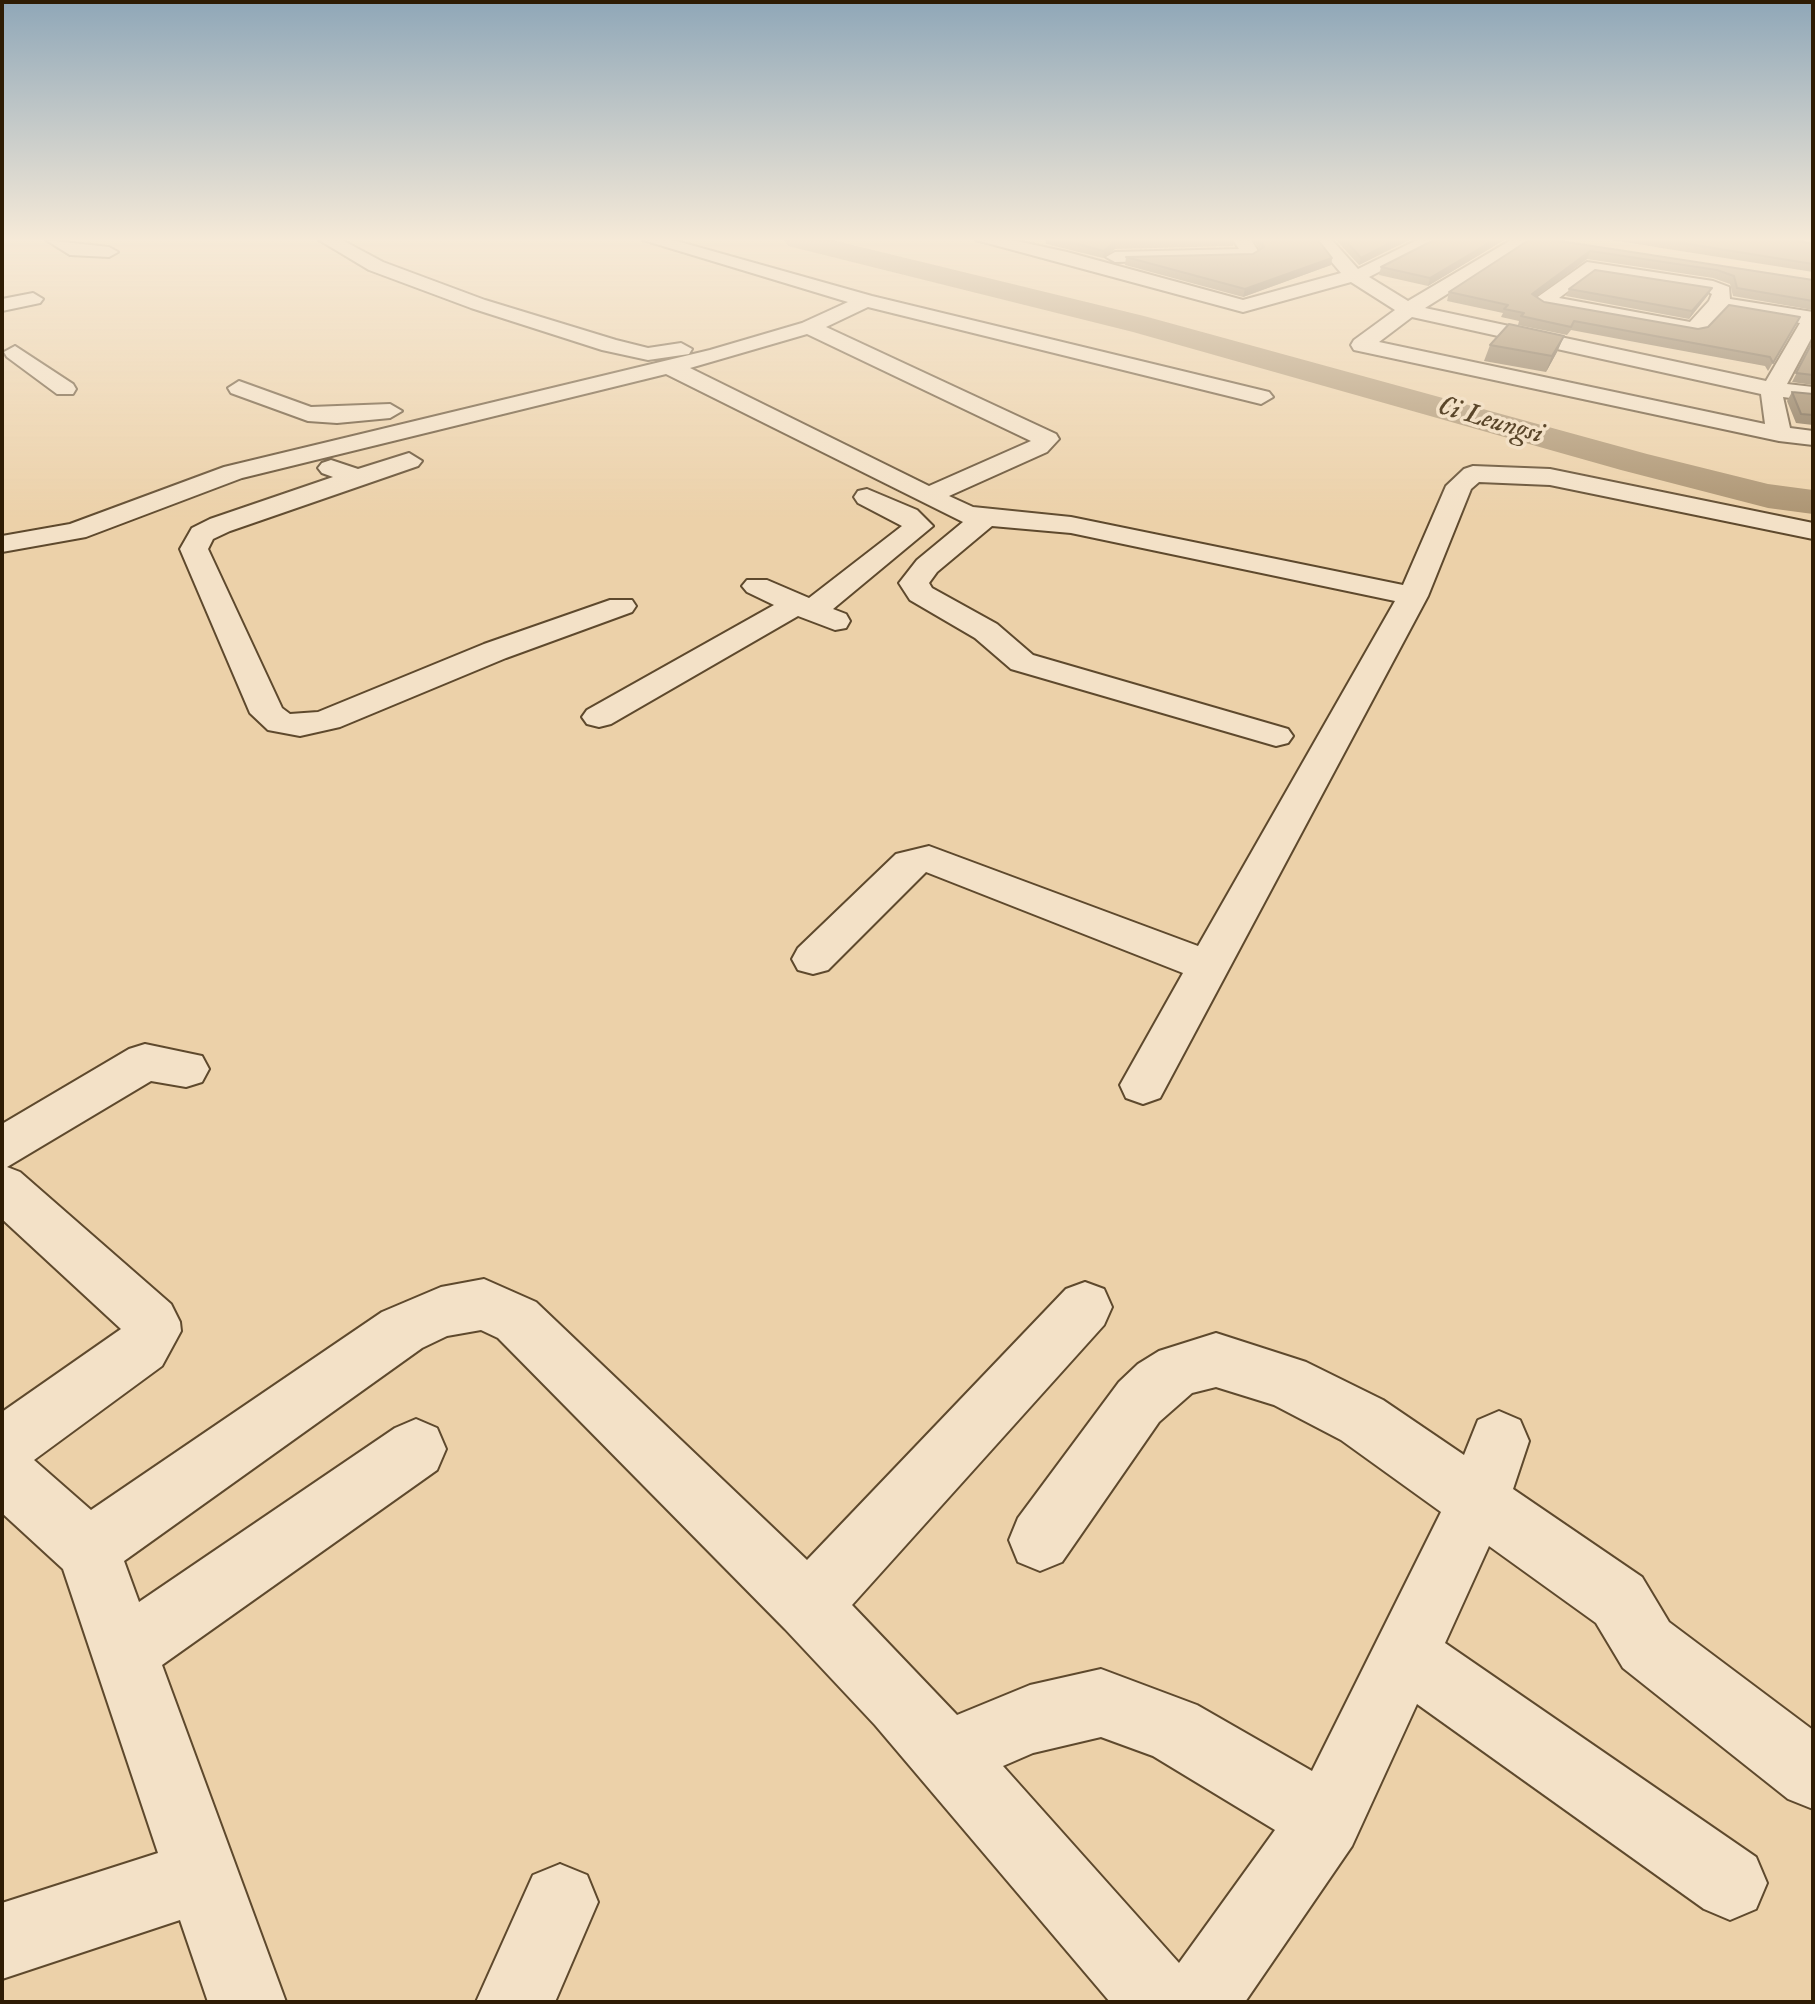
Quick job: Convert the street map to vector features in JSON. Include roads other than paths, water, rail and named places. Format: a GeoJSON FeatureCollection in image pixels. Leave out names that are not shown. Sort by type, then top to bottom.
{"type":"FeatureCollection","features":[{"type":"Feature","properties":{"kind":"street"},"geometry":{"type":"LineString","coordinates":[[573,334],[660,355],[736,334],[773,339]]}},
{"type":"Feature","properties":{"kind":"street"},"geometry":{"type":"LineString","coordinates":[[619,334],[653,345],[670,346],[700,337]]}},
{"type":"Feature","properties":{"kind":"street"},"geometry":{"type":"LineString","coordinates":[[2,544],[76,531],[250,469],[389,433],[672,368],[789,334]]}},
{"type":"Feature","properties":{"kind":"street"},"geometry":{"type":"LineString","coordinates":[[823,334],[1047,439],[1038,447],[927,496]]}},
{"type":"Feature","properties":{"kind":"street"},"geometry":{"type":"LineString","coordinates":[[1005,334],[1261,397]]}},
{"type":"Feature","properties":{"kind":"street"},"geometry":{"type":"LineString","coordinates":[[1378,334],[1362,345],[1779,434],[1813,438]]}},
{"type":"Feature","properties":{"kind":"street"},"geometry":{"type":"LineString","coordinates":[[1513,334],[1570,348],[1774,385],[1813,385]]}},
{"type":"Feature","properties":{"kind":"street"},"geometry":{"type":"LineString","coordinates":[[1532,334],[1813,394]]}},
{"type":"Feature","properties":{"kind":"street"},"geometry":{"type":"LineString","coordinates":[[1779,434],[1774,385],[1804,334]]}},
{"type":"Feature","properties":{"kind":"street"},"geometry":{"type":"LineString","coordinates":[[239,388],[308,414],[324,416],[488,402],[616,372],[618,369],[592,354],[610,345]]}},
{"type":"Feature","properties":{"kind":"street"},"geometry":{"type":"LineString","coordinates":[[1553,369],[1570,348]]}},
{"type":"Feature","properties":{"kind":"street"},"geometry":{"type":"LineString","coordinates":[[6,349],[65,389]]}},
{"type":"Feature","properties":{"kind":"street"},"geometry":{"type":"LineString","coordinates":[[672,368],[927,496],[977,515],[1071,525],[1413,596]]}},
{"type":"Feature","properties":{"kind":"street"},"geometry":{"type":"LineString","coordinates":[[623,380],[656,395]]}},
{"type":"Feature","properties":{"kind":"street"},"geometry":{"type":"LineString","coordinates":[[409,461],[220,525],[202,534],[194,549],[267,713],[280,723],[300,726],[328,720],[495,651],[621,606]]}},
{"type":"Feature","properties":{"kind":"street"},"geometry":{"type":"LineString","coordinates":[[250,469],[274,472],[319,466],[358,477]]}},
{"type":"Feature","properties":{"kind":"street"},"geometry":{"type":"LineString","coordinates":[[1143,1085],[1413,596],[1459,486],[1473,474],[1550,477],[1813,531]]}},
{"type":"Feature","properties":{"kind":"street"},"geometry":{"type":"LineString","coordinates":[[599,717],[803,608],[919,526],[907,516],[838,482]]}},
{"type":"Feature","properties":{"kind":"street"},"geometry":{"type":"LineString","coordinates":[[890,587],[977,515]]}},
{"type":"Feature","properties":{"kind":"street"},"geometry":{"type":"LineString","coordinates":[[977,515],[914,583],[921,594],[986,631],[1022,662],[1276,736]]}},
{"type":"Feature","properties":{"kind":"street"},"geometry":{"type":"LineString","coordinates":[[757,586],[835,621],[865,605]]}},
{"type":"Feature","properties":{"kind":"street"},"geometry":{"type":"LineString","coordinates":[[813,959],[910,863],[929,859],[1207,966]]}},
{"type":"Feature","properties":{"kind":"street"},"geometry":{"type":"LineString","coordinates":[[2,1149],[132,1068],[156,1061],[186,1069]]}},
{"type":"Feature","properties":{"kind":"street"},"geometry":{"type":"LineString","coordinates":[[2,1187],[152,1322],[153,1331],[142,1347],[2,1448]]}},
{"type":"Feature","properties":{"kind":"street"},"geometry":{"type":"LineString","coordinates":[[88,1549],[402,1330],[441,1312],[484,1304],[517,1320],[808,1606],[946,1755],[1161,2002]]}},
{"type":"Feature","properties":{"kind":"street"},"geometry":{"type":"LineString","coordinates":[[808,1606],[1085,1307]]}},
{"type":"Feature","properties":{"kind":"street"},"geometry":{"type":"LineString","coordinates":[[1040,1540],[1139,1402],[1158,1383],[1179,1370],[1216,1360],[1286,1381],[1362,1420],[1477,1504],[1619,1600],[1646,1645],[1813,1774]]}},
{"type":"Feature","properties":{"kind":"street"},"geometry":{"type":"LineString","coordinates":[[1198,2002],[1326,1820],[1477,1504],[1499,1441]]}},
{"type":"Feature","properties":{"kind":"street"},"geometry":{"type":"LineString","coordinates":[[125,1651],[416,1449]]}},
{"type":"Feature","properties":{"kind":"street"},"geometry":{"type":"LineString","coordinates":[[2,1472],[88,1549],[247,2002]]}},
{"type":"Feature","properties":{"kind":"street"},"geometry":{"type":"LineString","coordinates":[[1406,1656],[1730,1883]]}},
{"type":"Feature","properties":{"kind":"street"},"geometry":{"type":"LineString","coordinates":[[946,1755],[1030,1719],[1101,1703],[1173,1729],[1326,1820]]}},
{"type":"Feature","properties":{"kind":"street"},"geometry":{"type":"LineString","coordinates":[[2,1941],[203,1875]]}},
{"type":"Feature","properties":{"kind":"street"},"geometry":{"type":"LineString","coordinates":[[515,2002],[560,1902]]}},
{"type":"Feature","properties":{"kind":"waterway","name":"Ci Leungsi"},"geometry":{"type":"LineString","coordinates":[[1174,334],[1634,462],[1768,496],[1813,502]]}}]}
